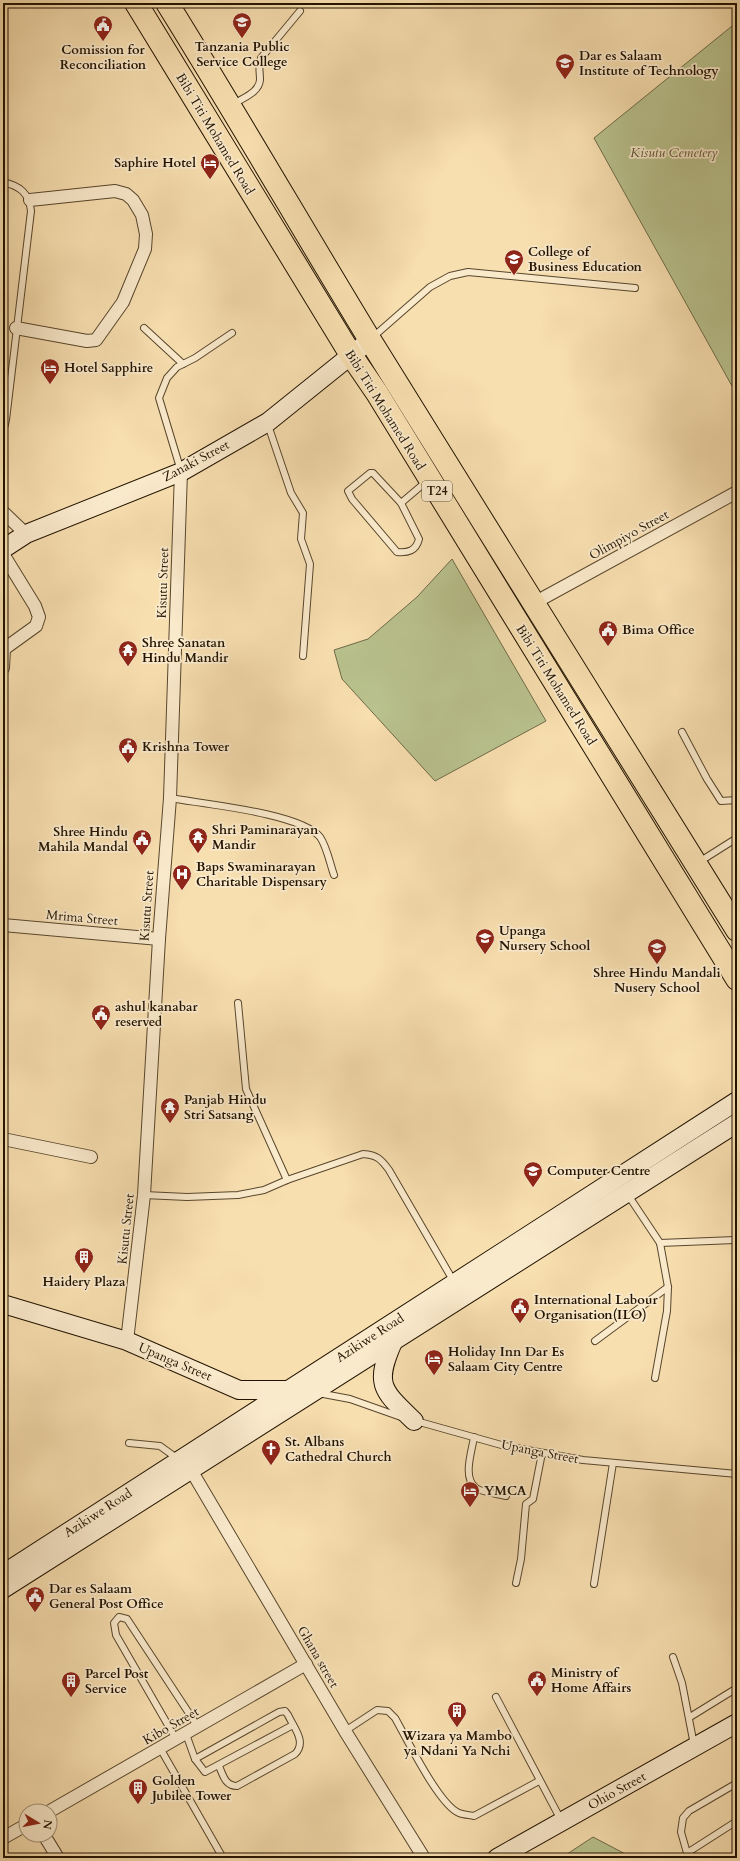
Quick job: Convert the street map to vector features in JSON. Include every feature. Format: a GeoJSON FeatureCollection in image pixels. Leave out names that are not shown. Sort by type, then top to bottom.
{"type":"FeatureCollection","features":[{"type":"Feature","properties":{"kind":"highway","name":"Bibi Titi Mohamed Road"},"geometry":{"type":"LineString","coordinates":[[136,3],[351,356],[377,393],[737,979]]}},
{"type":"Feature","properties":{"kind":"highway","name":"Bibi Titi Mohamed Road"},"geometry":{"type":"LineString","coordinates":[[167,3],[231,106],[317,254],[737,930]]}},
{"type":"Feature","properties":{"kind":"street"},"geometry":{"type":"LineString","coordinates":[[16,328],[87,341],[96,340],[123,302],[145,249],[146,234],[142,215],[133,200],[122,192],[115,191],[30,200]]}},
{"type":"Feature","properties":{"kind":"street","name":"Zanaki Street"},"geometry":{"type":"LineString","coordinates":[[3,549],[26,534],[181,472],[268,422],[370,340]]}},
{"type":"Feature","properties":{"kind":"street","name":"Kisutu Street"},"geometry":{"type":"LineString","coordinates":[[127,1341],[144,1195],[159,939],[170,798],[181,472]]}},
{"type":"Feature","properties":{"kind":"street","name":"Olimpiyo Street"},"geometry":{"type":"LineString","coordinates":[[534,603],[737,492]]}},
{"type":"Feature","properties":{"kind":"street"},"geometry":{"type":"LineString","coordinates":[[3,512],[26,534]]}},
{"type":"Feature","properties":{"kind":"street"},"geometry":{"type":"LineString","coordinates":[[3,554],[35,606],[39,617],[36,626],[4,649],[3,668]]}},
{"type":"Feature","properties":{"kind":"street","name":"Mrima Street"},"geometry":{"type":"LineString","coordinates":[[3,925],[159,939]]}},
{"type":"Feature","properties":{"kind":"street","name":"Azikiwe Road"},"geometry":{"type":"LineString","coordinates":[[3,1589],[185,1465],[234,1425],[737,1100]]}},
{"type":"Feature","properties":{"kind":"street","name":"Azikiwe Road"},"geometry":{"type":"LineString","coordinates":[[3,1574],[185,1465],[312,1393],[737,1123]]}},
{"type":"Feature","properties":{"kind":"street"},"geometry":{"type":"LineString","coordinates":[[3,1139],[91,1157]]}},
{"type":"Feature","properties":{"kind":"street","name":"Upanga Street"},"geometry":{"type":"LineString","coordinates":[[3,1304],[127,1341],[239,1390],[289,1390],[312,1393]]}},
{"type":"Feature","properties":{"kind":"street"},"geometry":{"type":"LineString","coordinates":[[393,1342],[383,1366],[383,1385],[390,1398],[414,1421]]}},
{"type":"Feature","properties":{"kind":"street"},"geometry":{"type":"LineString","coordinates":[[234,1425],[241,1406],[243,1395],[239,1390]]}},
{"type":"Feature","properties":{"kind":"street","name":"Ghana street"},"geometry":{"type":"LineString","coordinates":[[185,1465],[345,1731],[424,1858]]}},
{"type":"Feature","properties":{"kind":"street","name":"Kibo Street"},"geometry":{"type":"LineString","coordinates":[[58,1806],[306,1664]]}},
{"type":"Feature","properties":{"kind":"street","name":"Ohio Street"},"geometry":{"type":"LineString","coordinates":[[497,1858],[737,1723]]}},
{"type":"Feature","properties":{"kind":"street"},"geometry":{"type":"LineString","coordinates":[[3,1838],[18,1830]]}},
{"type":"Feature","properties":{"kind":"street"},"geometry":{"type":"LineString","coordinates":[[49,1843],[58,1858]]}},
{"type":"Feature","properties":{"kind":"lane"},"geometry":{"type":"LineString","coordinates":[[231,106],[258,87],[260,81],[258,66],[261,58],[300,11]]}},
{"type":"Feature","properties":{"kind":"lane"},"geometry":{"type":"LineString","coordinates":[[3,182],[19,189],[30,200],[30,216],[6,420],[3,432]]}},
{"type":"Feature","properties":{"kind":"lane"},"geometry":{"type":"LineString","coordinates":[[370,340],[430,287],[450,276],[468,272],[634,288]]}},
{"type":"Feature","properties":{"kind":"lane"},"geometry":{"type":"LineString","coordinates":[[144,328],[183,364]]}},
{"type":"Feature","properties":{"kind":"lane"},"geometry":{"type":"LineString","coordinates":[[181,472],[162,414],[159,398],[167,378],[183,364],[195,358],[232,333]]}},
{"type":"Feature","properties":{"kind":"lane"},"geometry":{"type":"LineString","coordinates":[[268,422],[290,493],[303,513],[301,539],[310,564],[303,656]]}},
{"type":"Feature","properties":{"kind":"lane"},"geometry":{"type":"LineString","coordinates":[[372,472],[401,503],[419,539],[418,544],[412,551],[406,553],[397,552],[389,545],[352,499],[348,490],[372,472]]}},
{"type":"Feature","properties":{"kind":"lane"},"geometry":{"type":"LineString","coordinates":[[401,503],[429,479]]}},
{"type":"Feature","properties":{"kind":"lane"},"geometry":{"type":"LineString","coordinates":[[682,732],[707,779],[721,800],[737,800]]}},
{"type":"Feature","properties":{"kind":"lane"},"geometry":{"type":"LineString","coordinates":[[170,798],[278,816],[311,829],[321,839],[334,875]]}},
{"type":"Feature","properties":{"kind":"lane"},"geometry":{"type":"LineString","coordinates":[[696,865],[701,860],[737,838]]}},
{"type":"Feature","properties":{"kind":"lane"},"geometry":{"type":"LineString","coordinates":[[238,1004],[246,1089],[287,1180]]}},
{"type":"Feature","properties":{"kind":"lane"},"geometry":{"type":"LineString","coordinates":[[144,1195],[187,1197],[238,1195],[264,1190],[287,1180],[363,1154],[375,1154],[382,1160],[389,1170],[454,1283]]}},
{"type":"Feature","properties":{"kind":"lane"},"geometry":{"type":"LineString","coordinates":[[627,1193],[660,1243],[668,1287],[667,1311],[655,1378]]}},
{"type":"Feature","properties":{"kind":"lane"},"geometry":{"type":"LineString","coordinates":[[660,1243],[735,1240]]}},
{"type":"Feature","properties":{"kind":"lane"},"geometry":{"type":"LineString","coordinates":[[595,1341],[668,1287]]}},
{"type":"Feature","properties":{"kind":"lane","name":"Upanga Street"},"geometry":{"type":"LineString","coordinates":[[312,1393],[350,1399],[414,1421],[474,1438],[542,1453],[584,1460],[737,1474]]}},
{"type":"Feature","properties":{"kind":"lane"},"geometry":{"type":"LineString","coordinates":[[474,1438],[468,1471],[470,1480],[476,1488],[506,1496]]}},
{"type":"Feature","properties":{"kind":"lane"},"geometry":{"type":"LineString","coordinates":[[129,1443],[160,1446],[185,1465]]}},
{"type":"Feature","properties":{"kind":"lane"},"geometry":{"type":"LineString","coordinates":[[516,1583],[522,1559],[526,1504],[533,1499],[542,1453]]}},
{"type":"Feature","properties":{"kind":"lane"},"geometry":{"type":"LineString","coordinates":[[594,1584],[613,1463]]}},
{"type":"Feature","properties":{"kind":"lane"},"geometry":{"type":"LineString","coordinates":[[198,1727],[127,1619],[119,1617],[114,1623],[116,1635],[195,1759],[205,1772],[219,1766],[293,1725]]}},
{"type":"Feature","properties":{"kind":"lane"},"geometry":{"type":"LineString","coordinates":[[673,1657],[682,1683],[695,1748]]}},
{"type":"Feature","properties":{"kind":"lane"},"geometry":{"type":"LineString","coordinates":[[690,1717],[737,1688]]}},
{"type":"Feature","properties":{"kind":"lane"},"geometry":{"type":"LineString","coordinates":[[496,1697],[561,1822]]}},
{"type":"Feature","properties":{"kind":"lane"},"geometry":{"type":"LineString","coordinates":[[345,1731],[378,1710],[383,1709],[388,1711],[395,1718],[436,1788],[449,1806],[459,1813],[474,1816],[539,1781]]}},
{"type":"Feature","properties":{"kind":"lane"},"geometry":{"type":"LineString","coordinates":[[195,1759],[279,1712],[285,1711],[301,1742],[300,1749],[295,1754],[237,1786],[232,1786],[227,1783],[219,1766]]}},
{"type":"Feature","properties":{"kind":"lane"},"geometry":{"type":"LineString","coordinates":[[160,1748],[222,1858]]}},
{"type":"Feature","properties":{"kind":"lane"},"geometry":{"type":"LineString","coordinates":[[694,1858],[687,1853],[681,1832],[683,1818],[689,1811],[737,1783]]}},
{"type":"Feature","properties":{"kind":"lane"},"geometry":{"type":"LineString","coordinates":[[687,1853],[737,1821]]}},
{"type":"Feature","properties":{"kind":"green space","name":"Kisutu Cemetery"},"geometry":{"type":"Polygon","coordinates":[[[737,22],[737,395],[594,138],[737,22]]]}},
{"type":"Feature","properties":{"kind":"green space"},"geometry":{"type":"Polygon","coordinates":[[[452,559],[546,721],[435,781],[342,679],[334,650],[368,639],[417,597],[452,559]]]}},
{"type":"Feature","properties":{"kind":"green space"},"geometry":{"type":"Polygon","coordinates":[[[593,1837],[633,1858],[561,1858],[593,1837]]]}},
{"type":"Feature","properties":{"kind":"place","name":"Tanzania Public Service College"},"geometry":{"type":"Point","coordinates":[242,39]}},
{"type":"Feature","properties":{"kind":"place","name":"Comission for Reconciliation"},"geometry":{"type":"Point","coordinates":[103,42]}},
{"type":"Feature","properties":{"kind":"place","name":"Dar es Salaam Institute of Technology"},"geometry":{"type":"Point","coordinates":[565,80]}},
{"type":"Feature","properties":{"kind":"place","name":"Saphire Hotel"},"geometry":{"type":"Point","coordinates":[210,180]}},
{"type":"Feature","properties":{"kind":"place","name":"College of Business Education"},"geometry":{"type":"Point","coordinates":[514,276]}},
{"type":"Feature","properties":{"kind":"place","name":"Hotel Sapphire"},"geometry":{"type":"Point","coordinates":[50,385]}},
{"type":"Feature","properties":{"kind":"place","name":"Bima Office"},"geometry":{"type":"Point","coordinates":[608,647]}},
{"type":"Feature","properties":{"kind":"place","name":"Shree Sanatan Hindu Mandir"},"geometry":{"type":"Point","coordinates":[128,667]}},
{"type":"Feature","properties":{"kind":"place","name":"Krishna Tower"},"geometry":{"type":"Point","coordinates":[128,764]}},
{"type":"Feature","properties":{"kind":"place","name":"Shri Paminarayan Mandir"},"geometry":{"type":"Point","coordinates":[198,854]}},
{"type":"Feature","properties":{"kind":"place","name":"Shree Hindu Mahila Mandal"},"geometry":{"type":"Point","coordinates":[142,856]}},
{"type":"Feature","properties":{"kind":"place","name":"Baps Swaminarayan Charitable Dispensary"},"geometry":{"type":"Point","coordinates":[182,891]}},
{"type":"Feature","properties":{"kind":"place","name":"Upanga Nursery School"},"geometry":{"type":"Point","coordinates":[485,955]}},
{"type":"Feature","properties":{"kind":"place","name":"Shree Hindu Mandali Nusery School"},"geometry":{"type":"Point","coordinates":[657,965]}},
{"type":"Feature","properties":{"kind":"place","name":"ashul kanabar reserved"},"geometry":{"type":"Point","coordinates":[101,1031]}},
{"type":"Feature","properties":{"kind":"place","name":"Panjab Hindu Stri Satsang"},"geometry":{"type":"Point","coordinates":[170,1124]}},
{"type":"Feature","properties":{"kind":"place","name":"Computer Centre"},"geometry":{"type":"Point","coordinates":[533,1188]}},
{"type":"Feature","properties":{"kind":"place","name":"Haidery Plaza"},"geometry":{"type":"Point","coordinates":[84,1274]}},
{"type":"Feature","properties":{"kind":"place","name":"International Labour Organisation(ILO)"},"geometry":{"type":"Point","coordinates":[520,1324]}},
{"type":"Feature","properties":{"kind":"place","name":"Holiday Inn Dar Es Salaam City Centre"},"geometry":{"type":"Point","coordinates":[434,1376]}},
{"type":"Feature","properties":{"kind":"place","name":"St. Albans Cathedral Church"},"geometry":{"type":"Point","coordinates":[271,1466]}},
{"type":"Feature","properties":{"kind":"place","name":"YMCA"},"geometry":{"type":"Point","coordinates":[470,1508]}},
{"type":"Feature","properties":{"kind":"place","name":"Dar es Salaam General Post Office"},"geometry":{"type":"Point","coordinates":[35,1613]}},
{"type":"Feature","properties":{"kind":"place","name":"Ministry of Home Affairs"},"geometry":{"type":"Point","coordinates":[537,1697]}},
{"type":"Feature","properties":{"kind":"place","name":"Parcel Post Service"},"geometry":{"type":"Point","coordinates":[71,1698]}},
{"type":"Feature","properties":{"kind":"place","name":"Wizara ya Mambo ya Ndani Ya Nchi"},"geometry":{"type":"Point","coordinates":[457,1728]}},
{"type":"Feature","properties":{"kind":"place","name":"Golden Jubilee Tower"},"geometry":{"type":"Point","coordinates":[138,1805]}}]}
